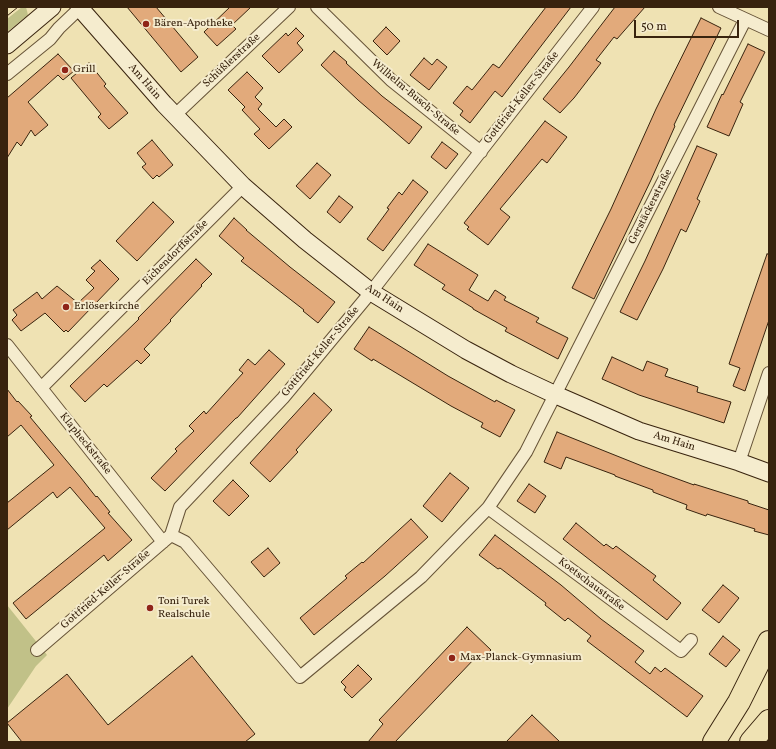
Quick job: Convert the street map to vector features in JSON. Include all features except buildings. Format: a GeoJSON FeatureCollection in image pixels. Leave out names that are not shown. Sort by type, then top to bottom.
{"type":"FeatureCollection","features":[{"type":"Feature","properties":{"kind":"highway"},"geometry":{"type":"LineString","coordinates":[[714,742],[739,702],[769,642]]}},
{"type":"Feature","properties":{"kind":"highway"},"geometry":{"type":"LineString","coordinates":[[751,742],[769,721]]}},
{"type":"Feature","properties":{"kind":"street"},"geometry":{"type":"LineString","coordinates":[[7,45],[52,7]]}},
{"type":"Feature","properties":{"kind":"street","name":"Schüßlerstraße"},"geometry":{"type":"LineString","coordinates":[[174,116],[289,7]]}},
{"type":"Feature","properties":{"kind":"street","name":"Wilhelm-Busch-Straße"},"geometry":{"type":"LineString","coordinates":[[317,7],[391,80],[481,152]]}},
{"type":"Feature","properties":{"kind":"street","name":"Gottfried-Keller-Straße"},"geometry":{"type":"LineString","coordinates":[[36,650],[167,538],[180,507],[283,398],[372,292],[593,7]]}},
{"type":"Feature","properties":{"kind":"street"},"geometry":{"type":"LineString","coordinates":[[719,7],[769,30]]}},
{"type":"Feature","properties":{"kind":"street"},"geometry":{"type":"LineString","coordinates":[[7,74],[50,39],[79,8]]}},
{"type":"Feature","properties":{"kind":"street","name":"Am Hain"},"geometry":{"type":"LineString","coordinates":[[79,8],[174,116],[243,186],[305,240],[372,292],[466,350],[511,374],[556,395],[639,431],[769,473]]}},
{"type":"Feature","properties":{"kind":"street","name":"Gerstäckerstraße"},"geometry":{"type":"LineString","coordinates":[[556,395],[745,20]]}},
{"type":"Feature","properties":{"kind":"street","name":"Eichendorffstraße"},"geometry":{"type":"LineString","coordinates":[[41,388],[243,186]]}},
{"type":"Feature","properties":{"kind":"street","name":"Klapheckstraße"},"geometry":{"type":"LineString","coordinates":[[7,345],[41,388],[167,538],[185,542],[300,677],[421,577],[488,508]]}},
{"type":"Feature","properties":{"kind":"street"},"geometry":{"type":"LineString","coordinates":[[738,462],[769,372]]}},
{"type":"Feature","properties":{"kind":"street"},"geometry":{"type":"LineString","coordinates":[[488,508],[526,452],[556,395]]}},
{"type":"Feature","properties":{"kind":"street","name":"Koetschaustraße"},"geometry":{"type":"LineString","coordinates":[[488,508],[681,651],[691,640]]}},
{"type":"Feature","properties":{"kind":"green space"},"geometry":{"type":"Polygon","coordinates":[[[22,7],[26,7],[28,15],[7,32],[7,19],[22,7]]]}},
{"type":"Feature","properties":{"kind":"green space"},"geometry":{"type":"Polygon","coordinates":[[[7,605],[47,655],[36,666],[7,709],[7,605]]]}},
{"type":"Feature","properties":{"kind":"tram line"},"geometry":{"type":"LineString","coordinates":[[7,16],[18,7]]}},
{"type":"Feature","properties":{"kind":"place","name":"Bären-Apotheke"},"geometry":{"type":"Point","coordinates":[146,24]}},
{"type":"Feature","properties":{"kind":"place","name":"Grill"},"geometry":{"type":"Point","coordinates":[65,70]}},
{"type":"Feature","properties":{"kind":"place","name":"Erlöserkirche"},"geometry":{"type":"Point","coordinates":[66,307]}},
{"type":"Feature","properties":{"kind":"place","name":"Toni Turek Realschule"},"geometry":{"type":"Point","coordinates":[150,608]}},
{"type":"Feature","properties":{"kind":"place","name":"Max-Planck-Gymnasium"},"geometry":{"type":"Point","coordinates":[452,658]}}]}
